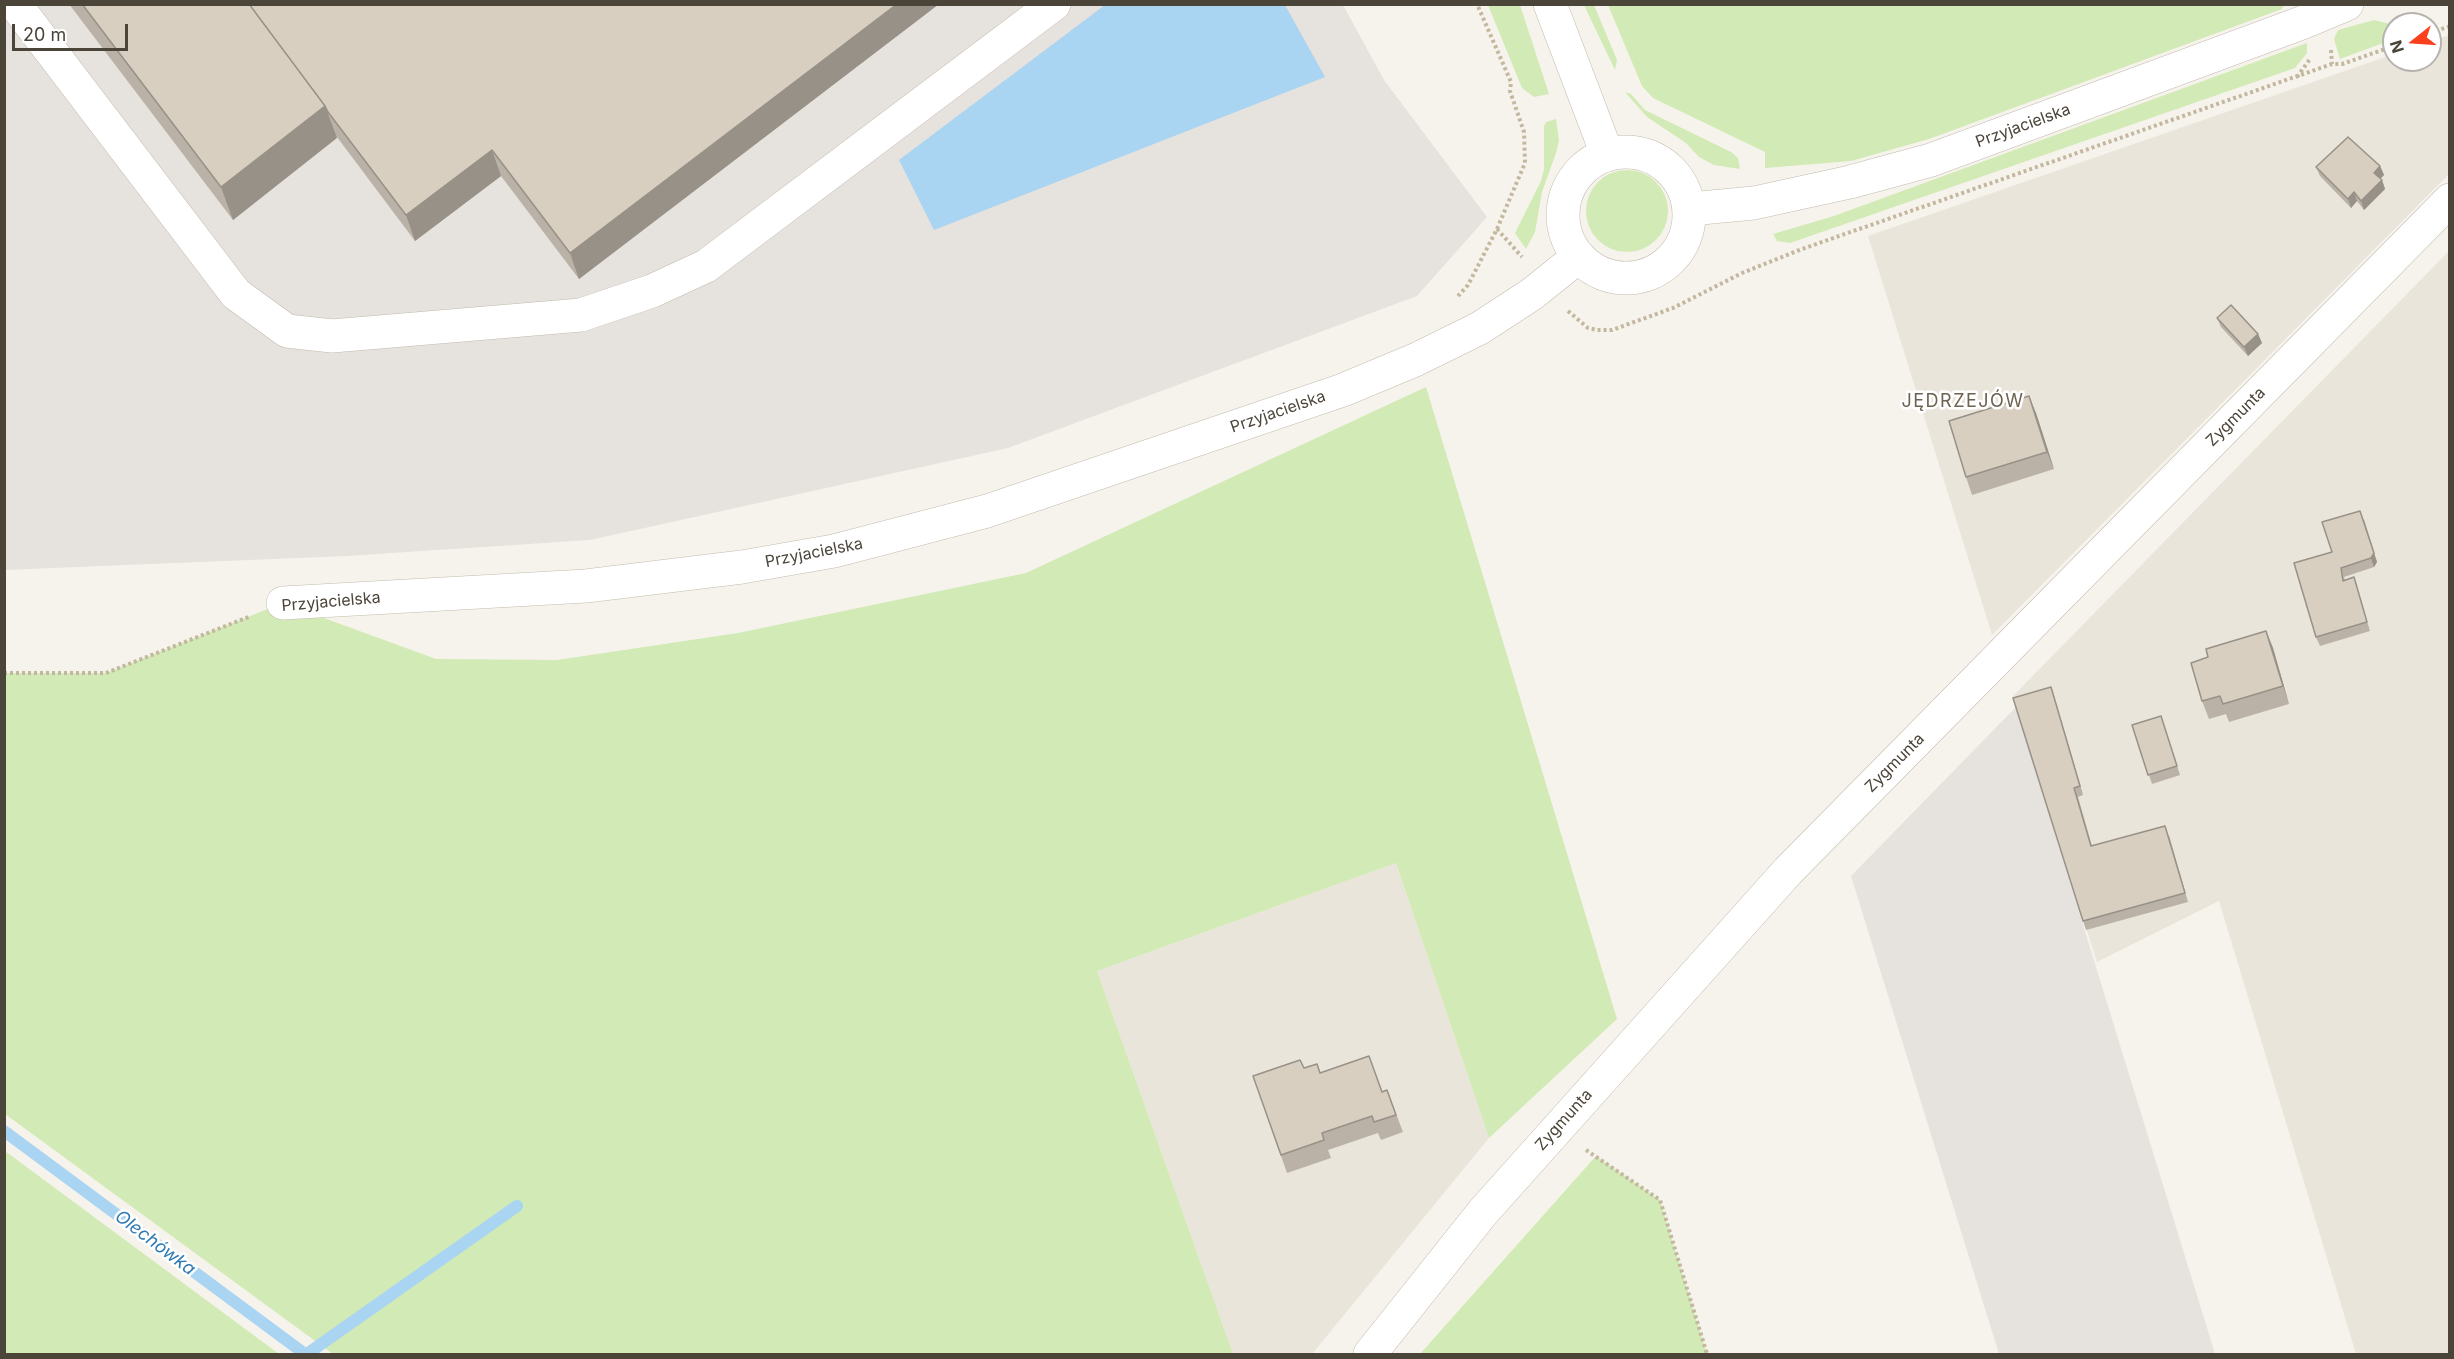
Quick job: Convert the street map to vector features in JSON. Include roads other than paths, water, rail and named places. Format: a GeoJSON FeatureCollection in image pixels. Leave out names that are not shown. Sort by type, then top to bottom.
{"type":"FeatureCollection","features":[{"type":"Feature","properties":{"kind":"street"},"geometry":{"type":"LineString","coordinates":[[15,4],[236,294],[287,331],[332,336],[581,315],[652,291],[706,266],[1054,4]]}},
{"type":"Feature","properties":{"kind":"street"},"geometry":{"type":"LineString","coordinates":[[1550,4],[1607,153]]}},
{"type":"Feature","properties":{"kind":"street","name":"Przyjacielska"},"geometry":{"type":"LineString","coordinates":[[1690,208],[1754,203],[1850,182],[1931,160],[2304,22],[2346,4]]}},
{"type":"Feature","properties":{"kind":"street"},"geometry":{"type":"LineString","coordinates":[[1626,150],[1644,153],[1661,161],[1676,174],[1685,190],[1690,208],[1689,226],[1684,243],[1666,264],[1644,276],[1626,278],[1608,276],[1592,268],[1578,257],[1568,242],[1563,224],[1563,206],[1568,189],[1577,174],[1591,161],[1607,153],[1626,150]]}},
{"type":"Feature","properties":{"kind":"street","name":"Zygmunta"},"geometry":{"type":"LineString","coordinates":[[1370,1354],[1483,1212],[1788,871],[2450,200]]}},
{"type":"Feature","properties":{"kind":"street","name":"Przyjacielska"},"geometry":{"type":"LineString","coordinates":[[283,603],[586,586],[742,567],[834,551],[987,512],[1343,390],[1415,360],[1480,328],[1532,294],[1578,257]]}},
{"type":"Feature","properties":{"kind":"water"},"geometry":{"type":"Polygon","coordinates":[[[1105,5],[1285,5],[1325,77],[934,230],[899,160],[1105,5]]]}},
{"type":"Feature","properties":{"kind":"waterway","name":"Olechówka"},"geometry":{"type":"LineString","coordinates":[[4,1131],[305,1354]]}},
{"type":"Feature","properties":{"kind":"waterway"},"geometry":{"type":"LineString","coordinates":[[307,1354],[517,1206]]}},
{"type":"Feature","properties":{"kind":"district","name":"JĘDRZEJÓW"},"geometry":{"type":"Point","coordinates":[1963,402]}}]}
